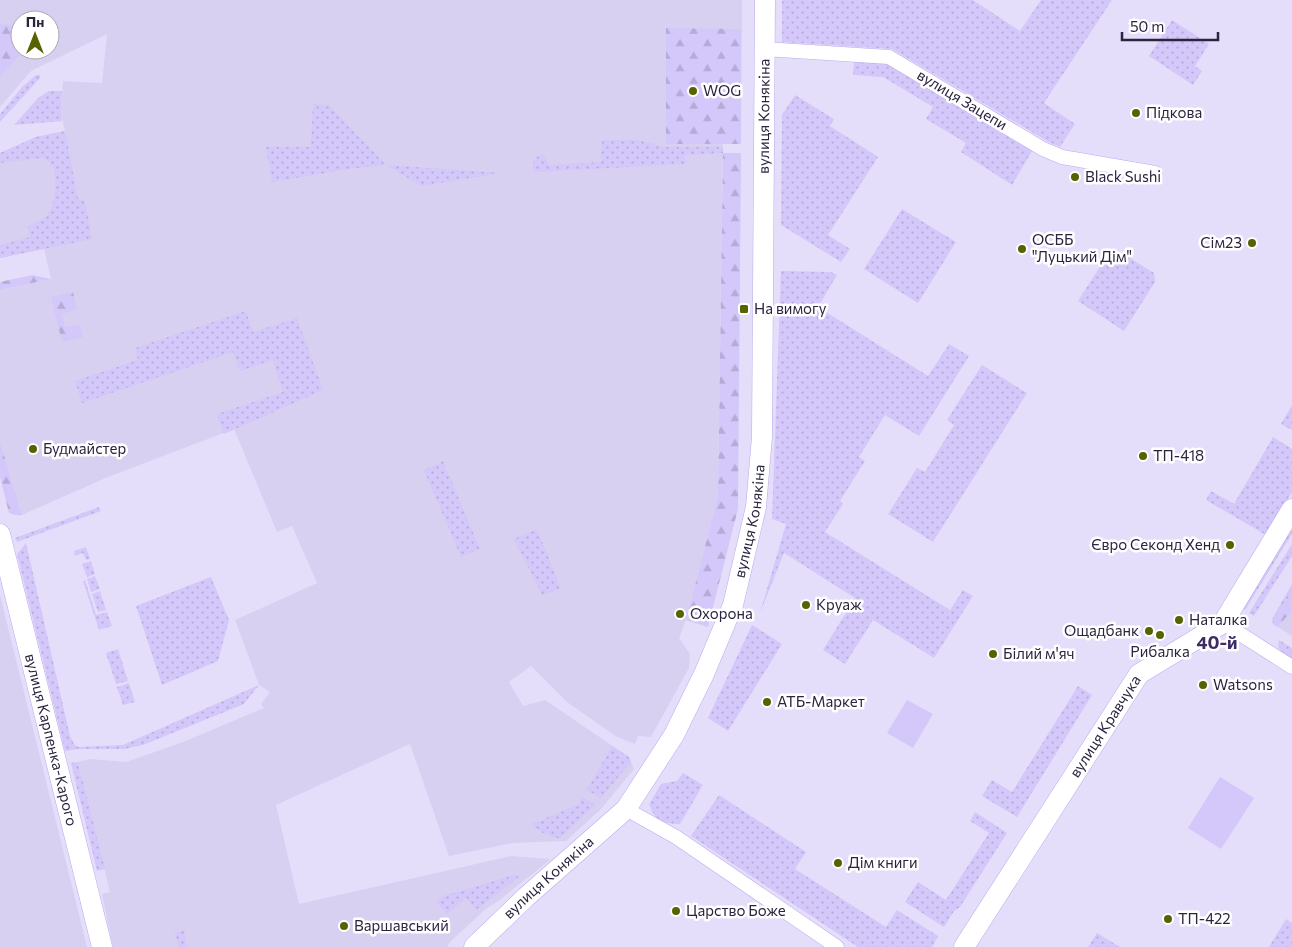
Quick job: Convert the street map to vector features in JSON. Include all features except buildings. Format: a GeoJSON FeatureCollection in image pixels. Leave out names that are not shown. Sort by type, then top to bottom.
{"type":"FeatureCollection","features":[{"type":"Feature","properties":{"kind":"main road","name":"вулиця Конякіна"},"geometry":{"type":"LineString","coordinates":[[474,947],[526,897],[626,809],[674,735],[704,674],[733,605],[756,506],[762,437],[765,0]]}},
{"type":"Feature","properties":{"kind":"main road","name":"вулиця Кравчука"},"geometry":{"type":"LineString","coordinates":[[964,947],[1139,674],[1223,623],[1292,509]]}},
{"type":"Feature","properties":{"kind":"main road","name":"вулиця Карпенка-Карого"},"geometry":{"type":"LineString","coordinates":[[0,534],[102,947]]}},
{"type":"Feature","properties":{"kind":"street","name":"вулиця Зацепи"},"geometry":{"type":"LineString","coordinates":[[764,50],[889,57],[1043,149],[1062,157],[1155,173]]}},
{"type":"Feature","properties":{"kind":"street"},"geometry":{"type":"LineString","coordinates":[[1223,623],[1292,667]]}},
{"type":"Feature","properties":{"kind":"street"},"geometry":{"type":"LineString","coordinates":[[626,809],[676,837],[837,947]]}},
{"type":"Feature","properties":{"kind":"shaded area"},"geometry":{"type":"Polygon","coordinates":[[[0,0],[742,0],[741,144],[723,144],[718,496],[686,620],[679,638],[690,654],[689,668],[651,737],[638,736],[635,744],[617,737],[567,702],[531,666],[509,682],[523,706],[545,700],[629,757],[634,769],[601,809],[566,841],[512,843],[449,856],[410,744],[276,805],[299,904],[511,856],[551,859],[487,908],[451,941],[447,947],[113,947],[102,894],[110,892],[78,762],[90,759],[126,762],[183,742],[264,708],[261,704],[270,692],[259,685],[235,620],[317,583],[292,526],[277,532],[234,429],[108,477],[22,515],[0,442],[0,290],[51,279],[44,249],[0,258],[0,153],[36,137],[65,131],[61,114],[63,81],[102,83],[107,34],[60,57],[60,10],[10,10],[10,60],[54,60],[31,71],[0,107],[0,0]]]}},
{"type":"Feature","properties":{"kind":"shaded area"},"geometry":{"type":"Polygon","coordinates":[[[1292,592],[1292,636],[1273,624],[1292,592]]]}},
{"type":"Feature","properties":{"kind":"shaded area"},"geometry":{"type":"Polygon","coordinates":[[[0,595],[87,947],[0,947],[0,595]]]}},
{"type":"Feature","properties":{"kind":"green space"},"geometry":{"type":"Polygon","coordinates":[[[782,0],[973,0],[1020,31],[1041,0],[1112,0],[1044,103],[1075,124],[1060,147],[892,49],[782,42],[782,0]]]}},
{"type":"Feature","properties":{"kind":"green space"},"geometry":{"type":"Polygon","coordinates":[[[1172,20],[1209,44],[1195,66],[1202,71],[1193,85],[1149,56],[1172,20]]]}},
{"type":"Feature","properties":{"kind":"green space"},"geometry":{"type":"Polygon","coordinates":[[[0,23],[10,25],[10,60],[15,60],[0,76],[0,23]]]}},
{"type":"Feature","properties":{"kind":"green space"},"geometry":{"type":"Polygon","coordinates":[[[666,28],[741,29],[741,144],[666,144],[666,28]]]}},
{"type":"Feature","properties":{"kind":"green space"},"geometry":{"type":"Polygon","coordinates":[[[854,62],[887,64],[1032,151],[1012,185],[961,152],[966,143],[926,119],[933,107],[883,77],[853,75],[854,62]]]}},
{"type":"Feature","properties":{"kind":"green space"},"geometry":{"type":"Polygon","coordinates":[[[36,75],[40,75],[40,78],[0,122],[0,114],[22,87],[36,75]]]}},
{"type":"Feature","properties":{"kind":"green space"},"geometry":{"type":"Polygon","coordinates":[[[49,91],[62,91],[62,121],[14,125],[38,98],[49,91]]]}},
{"type":"Feature","properties":{"kind":"green space"},"geometry":{"type":"Polygon","coordinates":[[[795,95],[834,119],[830,126],[878,157],[828,235],[850,249],[841,262],[781,225],[782,115],[795,95]]]}},
{"type":"Feature","properties":{"kind":"green space"},"geometry":{"type":"Polygon","coordinates":[[[313,104],[329,105],[386,165],[272,182],[266,147],[311,147],[313,104]]]}},
{"type":"Feature","properties":{"kind":"green space"},"geometry":{"type":"Polygon","coordinates":[[[65,131],[78,199],[85,201],[92,239],[0,258],[0,245],[30,237],[28,226],[42,219],[49,212],[54,200],[55,175],[50,163],[43,158],[0,163],[0,153],[36,137],[65,131]]]}},
{"type":"Feature","properties":{"kind":"green space"},"geometry":{"type":"Polygon","coordinates":[[[602,140],[638,140],[666,147],[723,147],[723,153],[685,155],[686,164],[534,172],[534,160],[543,154],[549,165],[601,162],[602,140]]]}},
{"type":"Feature","properties":{"kind":"green space"},"geometry":{"type":"Polygon","coordinates":[[[723,153],[741,153],[738,509],[708,627],[686,620],[718,496],[723,153]]]}},
{"type":"Feature","properties":{"kind":"green space"},"geometry":{"type":"Polygon","coordinates":[[[386,165],[501,173],[421,186],[386,165]]]}},
{"type":"Feature","properties":{"kind":"green space"},"geometry":{"type":"Polygon","coordinates":[[[902,209],[956,242],[918,303],[864,269],[902,209]]]}},
{"type":"Feature","properties":{"kind":"green space"},"geometry":{"type":"Polygon","coordinates":[[[1110,251],[1119,251],[1154,273],[1155,282],[1124,331],[1078,301],[1110,251]]]}},
{"type":"Feature","properties":{"kind":"green space"},"geometry":{"type":"Polygon","coordinates":[[[781,271],[831,272],[837,275],[818,307],[928,376],[949,344],[969,356],[919,436],[885,415],[859,457],[865,461],[840,501],[843,504],[825,532],[950,610],[963,590],[973,596],[934,658],[873,620],[845,664],[823,650],[855,598],[784,553],[760,613],[786,524],[772,519],[781,271]]]}},
{"type":"Feature","properties":{"kind":"green space"},"geometry":{"type":"Polygon","coordinates":[[[32,275],[51,279],[0,290],[0,282],[32,275]]]}},
{"type":"Feature","properties":{"kind":"green space"},"geometry":{"type":"Polygon","coordinates":[[[73,292],[77,310],[62,314],[65,327],[80,324],[83,337],[62,342],[51,297],[73,292]]]}},
{"type":"Feature","properties":{"kind":"green space"},"geometry":{"type":"Polygon","coordinates":[[[246,311],[253,332],[297,318],[323,390],[224,434],[217,414],[283,392],[273,360],[240,371],[233,352],[82,403],[75,381],[138,360],[135,348],[246,311]]]}},
{"type":"Feature","properties":{"kind":"green space"},"geometry":{"type":"Polygon","coordinates":[[[982,365],[1027,393],[933,542],[888,514],[917,468],[925,472],[954,425],[947,420],[982,365]]]}},
{"type":"Feature","properties":{"kind":"green space"},"geometry":{"type":"Polygon","coordinates":[[[1292,405],[1292,430],[1281,424],[1292,405]]]}},
{"type":"Feature","properties":{"kind":"green space"},"geometry":{"type":"Polygon","coordinates":[[[1273,437],[1292,449],[1292,492],[1266,535],[1206,500],[1211,491],[1234,504],[1273,437]]]}},
{"type":"Feature","properties":{"kind":"green space"},"geometry":{"type":"Polygon","coordinates":[[[0,442],[22,515],[9,513],[0,477],[0,442]]]}},
{"type":"Feature","properties":{"kind":"green space"},"geometry":{"type":"Polygon","coordinates":[[[443,461],[480,549],[461,557],[424,470],[443,461]]]}},
{"type":"Feature","properties":{"kind":"green space"},"geometry":{"type":"Polygon","coordinates":[[[99,507],[101,511],[17,542],[15,538],[99,507]]]}},
{"type":"Feature","properties":{"kind":"green space"},"geometry":{"type":"Polygon","coordinates":[[[1292,522],[1292,534],[1245,610],[1240,607],[1292,522]]]}},
{"type":"Feature","properties":{"kind":"green space"},"geometry":{"type":"Polygon","coordinates":[[[537,529],[561,589],[542,595],[514,539],[537,529]]]}},
{"type":"Feature","properties":{"kind":"green space"},"geometry":{"type":"Polygon","coordinates":[[[26,543],[70,736],[78,747],[123,745],[259,685],[244,704],[143,745],[124,749],[78,749],[65,751],[17,554],[26,543]]]}},
{"type":"Feature","properties":{"kind":"green space"},"geometry":{"type":"Polygon","coordinates":[[[1292,544],[1292,556],[1254,616],[1249,613],[1292,544]]]}},
{"type":"Feature","properties":{"kind":"green space"},"geometry":{"type":"Polygon","coordinates":[[[86,547],[90,559],[86,560],[83,553],[75,556],[74,551],[86,547]]]}},
{"type":"Feature","properties":{"kind":"green space"},"geometry":{"type":"Polygon","coordinates":[[[91,561],[95,574],[87,577],[82,564],[91,561]]]}},
{"type":"Feature","properties":{"kind":"green space"},"geometry":{"type":"Polygon","coordinates":[[[95,576],[100,589],[91,592],[87,579],[95,576]]]}},
{"type":"Feature","properties":{"kind":"green space"},"geometry":{"type":"Polygon","coordinates":[[[211,577],[229,620],[218,661],[162,685],[136,606],[211,577]]]}},
{"type":"Feature","properties":{"kind":"green space"},"geometry":{"type":"Polygon","coordinates":[[[85,580],[96,615],[107,612],[112,626],[99,630],[83,581],[85,580]]]}},
{"type":"Feature","properties":{"kind":"green space"},"geometry":{"type":"Polygon","coordinates":[[[1292,584],[1292,592],[1273,624],[1272,619],[1292,584]]]}},
{"type":"Feature","properties":{"kind":"green space"},"geometry":{"type":"Polygon","coordinates":[[[100,591],[106,610],[98,612],[92,594],[100,591]]]}},
{"type":"Feature","properties":{"kind":"green space"},"geometry":{"type":"Polygon","coordinates":[[[1292,592],[1292,611],[1277,627],[1273,624],[1292,592]]]}},
{"type":"Feature","properties":{"kind":"green space"},"geometry":{"type":"Polygon","coordinates":[[[752,625],[782,644],[728,731],[708,718],[752,625]]]}},
{"type":"Feature","properties":{"kind":"green space"},"geometry":{"type":"Polygon","coordinates":[[[1279,640],[1292,648],[1292,659],[1280,650],[1279,640]]]}},
{"type":"Feature","properties":{"kind":"green space"},"geometry":{"type":"Polygon","coordinates":[[[118,649],[128,681],[116,684],[106,653],[118,649]]]}},
{"type":"Feature","properties":{"kind":"green space"},"geometry":{"type":"Polygon","coordinates":[[[129,683],[135,702],[123,705],[117,687],[129,683]]]}},
{"type":"Feature","properties":{"kind":"green space"},"geometry":{"type":"Polygon","coordinates":[[[1078,686],[1092,695],[1017,817],[982,796],[992,780],[1012,792],[1078,686]]]}},
{"type":"Feature","properties":{"kind":"green space"},"geometry":{"type":"Polygon","coordinates":[[[907,700],[933,714],[913,748],[887,733],[907,700]]]}},
{"type":"Feature","properties":{"kind":"green space"},"geometry":{"type":"Polygon","coordinates":[[[612,746],[629,757],[631,762],[601,798],[587,790],[612,746]]]}},
{"type":"Feature","properties":{"kind":"green space"},"geometry":{"type":"Polygon","coordinates":[[[78,762],[105,869],[97,871],[71,763],[78,762]]]}},
{"type":"Feature","properties":{"kind":"green space"},"geometry":{"type":"Polygon","coordinates":[[[683,773],[703,785],[680,824],[664,822],[657,818],[649,804],[661,784],[677,781],[683,773]]]}},
{"type":"Feature","properties":{"kind":"green space"},"geometry":{"type":"Polygon","coordinates":[[[1220,777],[1254,798],[1221,849],[1188,828],[1220,777]]]}},
{"type":"Feature","properties":{"kind":"green space"},"geometry":{"type":"Polygon","coordinates":[[[719,795],[806,852],[795,869],[886,927],[897,910],[938,936],[932,947],[858,947],[691,836],[719,795]]]}},
{"type":"Feature","properties":{"kind":"green space"},"geometry":{"type":"Polygon","coordinates":[[[582,797],[595,805],[560,838],[544,834],[532,824],[579,804],[582,797]]]}},
{"type":"Feature","properties":{"kind":"green space"},"geometry":{"type":"Polygon","coordinates":[[[975,812],[1007,833],[960,907],[954,911],[944,927],[905,902],[918,882],[946,900],[989,833],[970,821],[975,812]]]}},
{"type":"Feature","properties":{"kind":"green space"},"geometry":{"type":"Polygon","coordinates":[[[514,875],[520,876],[476,910],[466,898],[447,914],[436,902],[443,896],[514,875]]]}},
{"type":"Feature","properties":{"kind":"green space"},"geometry":{"type":"Polygon","coordinates":[[[1286,919],[1292,923],[1292,947],[1269,947],[1286,919]]]}},
{"type":"Feature","properties":{"kind":"green space"},"geometry":{"type":"Polygon","coordinates":[[[184,930],[187,947],[178,947],[175,932],[184,930]]]}},
{"type":"Feature","properties":{"kind":"green space"},"geometry":{"type":"Polygon","coordinates":[[[1097,933],[1120,947],[1088,947],[1097,933]]]}},
{"type":"Feature","properties":{"kind":"place","name":"WOG"},"geometry":{"type":"Point","coordinates":[693,91]}},
{"type":"Feature","properties":{"kind":"place","name":"Підкова"},"geometry":{"type":"Point","coordinates":[1136,113]}},
{"type":"Feature","properties":{"kind":"place","name":"Black Sushi"},"geometry":{"type":"Point","coordinates":[1075,177]}},
{"type":"Feature","properties":{"kind":"place","name":"Сім23"},"geometry":{"type":"Point","coordinates":[1252,243]}},
{"type":"Feature","properties":{"kind":"place","name":"ОСББ \"Луцький Дім\""},"geometry":{"type":"Point","coordinates":[1022,249]}},
{"type":"Feature","properties":{"kind":"place","name":"На вимогу"},"geometry":{"type":"Point","coordinates":[744,309]}},
{"type":"Feature","properties":{"kind":"place","name":"Будмайстер"},"geometry":{"type":"Point","coordinates":[33,449]}},
{"type":"Feature","properties":{"kind":"place","name":"ТП-418"},"geometry":{"type":"Point","coordinates":[1143,456]}},
{"type":"Feature","properties":{"kind":"place","name":"Євро Секонд Хенд"},"geometry":{"type":"Point","coordinates":[1230,545]}},
{"type":"Feature","properties":{"kind":"place","name":"Круаж"},"geometry":{"type":"Point","coordinates":[806,605]}},
{"type":"Feature","properties":{"kind":"place","name":"Охорона"},"geometry":{"type":"Point","coordinates":[680,614]}},
{"type":"Feature","properties":{"kind":"place","name":"Наталка"},"geometry":{"type":"Point","coordinates":[1179,620]}},
{"type":"Feature","properties":{"kind":"place","name":"Ощадбанк"},"geometry":{"type":"Point","coordinates":[1149,631]}},
{"type":"Feature","properties":{"kind":"place","name":"Рибалка"},"geometry":{"type":"Point","coordinates":[1160,635]}},
{"type":"Feature","properties":{"kind":"place","name":"Білий м'яч"},"geometry":{"type":"Point","coordinates":[993,654]}},
{"type":"Feature","properties":{"kind":"place","name":"Watsons"},"geometry":{"type":"Point","coordinates":[1203,685]}},
{"type":"Feature","properties":{"kind":"place","name":"АТБ-Маркет"},"geometry":{"type":"Point","coordinates":[767,702]}},
{"type":"Feature","properties":{"kind":"place","name":"Дім книги"},"geometry":{"type":"Point","coordinates":[838,863]}},
{"type":"Feature","properties":{"kind":"place","name":"Царство Боже"},"geometry":{"type":"Point","coordinates":[676,911]}},
{"type":"Feature","properties":{"kind":"place","name":"ТП-422"},"geometry":{"type":"Point","coordinates":[1168,919]}},
{"type":"Feature","properties":{"kind":"place","name":"Варшавський"},"geometry":{"type":"Point","coordinates":[344,926]}},
{"type":"Feature","properties":{"kind":"district","name":"40-й"},"geometry":{"type":"Point","coordinates":[1217,643]}}]}
